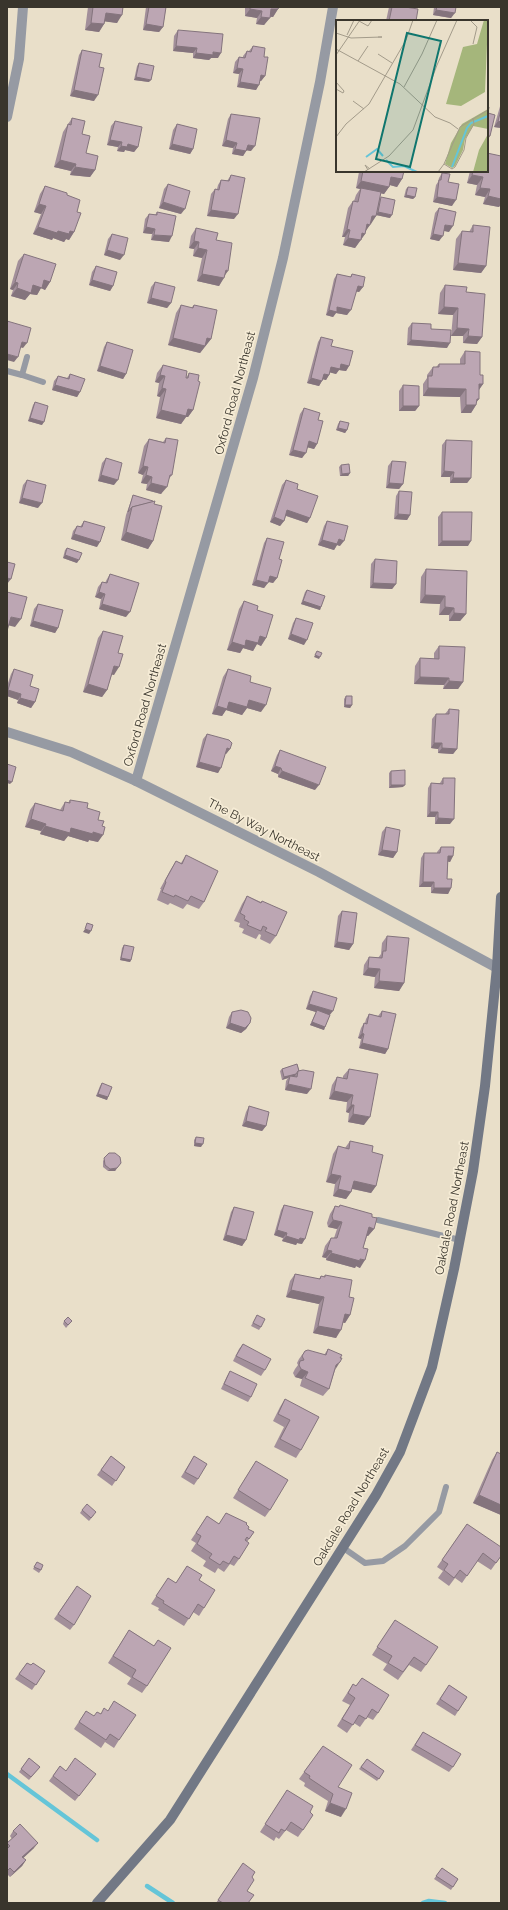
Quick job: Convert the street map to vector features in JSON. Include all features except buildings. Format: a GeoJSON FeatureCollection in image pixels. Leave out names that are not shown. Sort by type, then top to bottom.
{"type":"FeatureCollection","features":[{"type":"Feature","properties":{"kind":"street"},"geometry":{"type":"LineString","coordinates":[[7,117],[19,59],[23,7]]}},
{"type":"Feature","properties":{"kind":"street","name":"Oxford Road Northeast"},"geometry":{"type":"LineString","coordinates":[[136,780],[253,378],[283,258],[320,82],[333,7]]}},
{"type":"Feature","properties":{"kind":"street","name":"The By Way Northeast"},"geometry":{"type":"LineString","coordinates":[[7,732],[71,752],[136,780],[319,872],[499,969]]}},
{"type":"Feature","properties":{"kind":"street","name":"Oakdale Road Northeast"},"geometry":{"type":"LineString","coordinates":[[97,1903],[170,1820],[387,1477],[400,1452],[432,1367],[460,1240],[479,1137],[499,969],[501,897]]}},
{"type":"Feature","properties":{"kind":"lane"},"geometry":{"type":"LineString","coordinates":[[22,376],[26,357]]}},
{"type":"Feature","properties":{"kind":"lane"},"geometry":{"type":"LineString","coordinates":[[7,371],[43,382]]}},
{"type":"Feature","properties":{"kind":"lane"},"geometry":{"type":"LineString","coordinates":[[378,1220],[460,1240]]}},
{"type":"Feature","properties":{"kind":"lane"},"geometry":{"type":"LineString","coordinates":[[342,1547],[365,1563],[383,1561],[405,1546],[439,1512],[446,1487]]}},
{"type":"Feature","properties":{"kind":"waterway"},"geometry":{"type":"LineString","coordinates":[[7,1774],[97,1840]]}},
{"type":"Feature","properties":{"kind":"waterway"},"geometry":{"type":"LineString","coordinates":[[147,1886],[173,1903]]}},
{"type":"Feature","properties":{"kind":"waterway"},"geometry":{"type":"LineString","coordinates":[[423,1903],[429,1901],[445,1903]]}}]}
